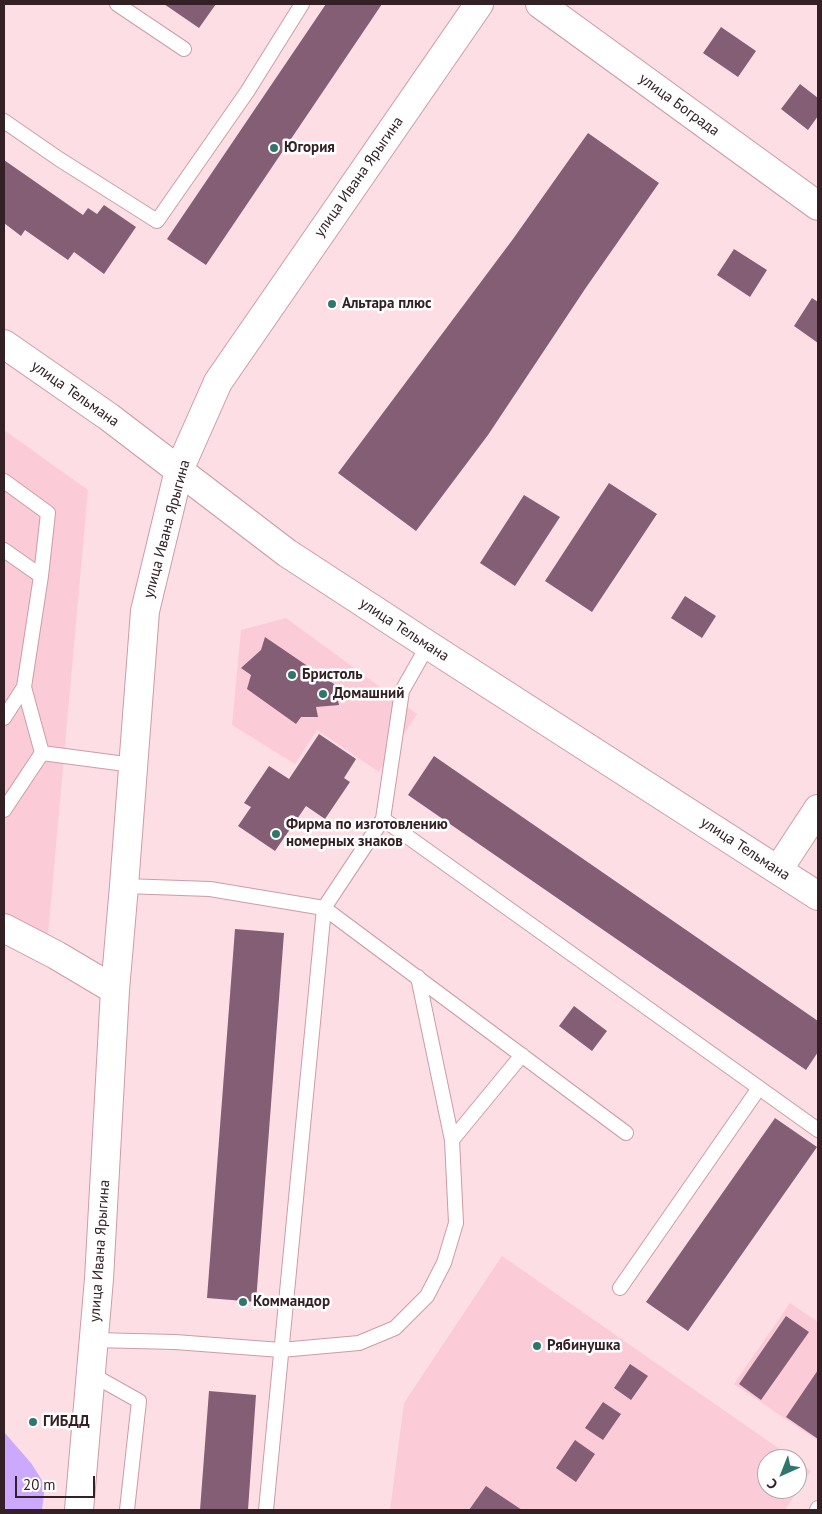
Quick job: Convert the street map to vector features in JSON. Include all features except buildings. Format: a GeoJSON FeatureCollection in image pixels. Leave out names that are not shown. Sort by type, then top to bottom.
{"type":"FeatureCollection","features":[{"type":"Feature","properties":{"kind":"street","name":"улица Ивана Ярыгина"},"geometry":{"type":"LineString","coordinates":[[79,1510],[99,1280],[115,990],[145,611],[179,470],[218,382],[479,4]]}},
{"type":"Feature","properties":{"kind":"street","name":"улица Бограда"},"geometry":{"type":"LineString","coordinates":[[540,4],[818,206]]}},
{"type":"Feature","properties":{"kind":"street","name":"улица Тельмана"},"geometry":{"type":"LineString","coordinates":[[4,344],[110,417],[288,553],[818,896]]}},
{"type":"Feature","properties":{"kind":"street"},"geometry":{"type":"LineString","coordinates":[[778,870],[818,809]]}},
{"type":"Feature","properties":{"kind":"street"},"geometry":{"type":"LineString","coordinates":[[4,928],[115,990]]}},
{"type":"Feature","properties":{"kind":"lane"},"geometry":{"type":"LineString","coordinates":[[118,4],[184,49]]}},
{"type":"Feature","properties":{"kind":"lane"},"geometry":{"type":"LineString","coordinates":[[4,121],[157,222],[247,92],[302,4]]}},
{"type":"Feature","properties":{"kind":"lane"},"geometry":{"type":"LineString","coordinates":[[4,481],[48,514],[24,687],[42,753],[4,810]]}},
{"type":"Feature","properties":{"kind":"lane"},"geometry":{"type":"LineString","coordinates":[[4,550],[40,576]]}},
{"type":"Feature","properties":{"kind":"lane"},"geometry":{"type":"LineString","coordinates":[[266,1510],[324,908],[383,819],[402,691],[428,645]]}},
{"type":"Feature","properties":{"kind":"lane"},"geometry":{"type":"LineString","coordinates":[[4,718],[24,687]]}},
{"type":"Feature","properties":{"kind":"lane"},"geometry":{"type":"LineString","coordinates":[[42,753],[133,764]]}},
{"type":"Feature","properties":{"kind":"lane"},"geometry":{"type":"LineString","coordinates":[[383,819],[818,1130]]}},
{"type":"Feature","properties":{"kind":"lane"},"geometry":{"type":"LineString","coordinates":[[124,886],[210,889],[324,908],[626,1133]]}},
{"type":"Feature","properties":{"kind":"lane"},"geometry":{"type":"LineString","coordinates":[[94,1340],[175,1342],[281,1350],[359,1343],[395,1328],[427,1296],[444,1263],[456,1223],[452,1140],[418,977]]}},
{"type":"Feature","properties":{"kind":"lane"},"geometry":{"type":"LineString","coordinates":[[452,1140],[522,1055]]}},
{"type":"Feature","properties":{"kind":"lane"},"geometry":{"type":"LineString","coordinates":[[620,1288],[759,1088]]}},
{"type":"Feature","properties":{"kind":"lane"},"geometry":{"type":"LineString","coordinates":[[91,1374],[139,1401],[127,1510]]}},
{"type":"Feature","properties":{"kind":"shaded area"},"geometry":{"type":"Polygon","coordinates":[[[4,430],[88,490],[47,945],[4,918],[4,430]]]}},
{"type":"Feature","properties":{"kind":"shaded area"},"geometry":{"type":"Polygon","coordinates":[[[286,618],[417,714],[379,772],[317,730],[295,764],[232,725],[241,630],[286,618]]]}},
{"type":"Feature","properties":{"kind":"shaded area","name":"Рябинушка"},"geometry":{"type":"Polygon","coordinates":[[[502,1256],[780,1449],[757,1449],[757,1499],[792,1499],[785,1510],[390,1510],[404,1403],[502,1256]]]}},
{"type":"Feature","properties":{"kind":"shaded area"},"geometry":{"type":"Polygon","coordinates":[[[790,1303],[818,1322],[818,1441],[734,1384],[790,1303]]]}},
{"type":"Feature","properties":{"kind":"shaded area"},"geometry":{"type":"Polygon","coordinates":[[[4,1432],[31,1463],[45,1485],[42,1510],[4,1510],[4,1432]]]}},
{"type":"Feature","properties":{"kind":"shaded area","name":"Рябинушка"},"geometry":{"type":"Polygon","coordinates":[[[807,1468],[811,1471],[807,1477],[807,1468]]]}},
{"type":"Feature","properties":{"kind":"place","name":"Югория"},"geometry":{"type":"Point","coordinates":[274,148]}},
{"type":"Feature","properties":{"kind":"place","name":"Альтара плюс"},"geometry":{"type":"Point","coordinates":[332,304]}},
{"type":"Feature","properties":{"kind":"place","name":"Бристоль"},"geometry":{"type":"Point","coordinates":[292,675]}},
{"type":"Feature","properties":{"kind":"place","name":"Домашний"},"geometry":{"type":"Point","coordinates":[323,694]}},
{"type":"Feature","properties":{"kind":"place","name":"Фирма по изготовлению номерных знаков"},"geometry":{"type":"Point","coordinates":[276,834]}},
{"type":"Feature","properties":{"kind":"place","name":"Коммандор"},"geometry":{"type":"Point","coordinates":[243,1302]}},
{"type":"Feature","properties":{"kind":"place","name":"Рябинушка"},"geometry":{"type":"Point","coordinates":[537,1346]}},
{"type":"Feature","properties":{"kind":"place","name":"ГИБДД"},"geometry":{"type":"Point","coordinates":[33,1422]}}]}
